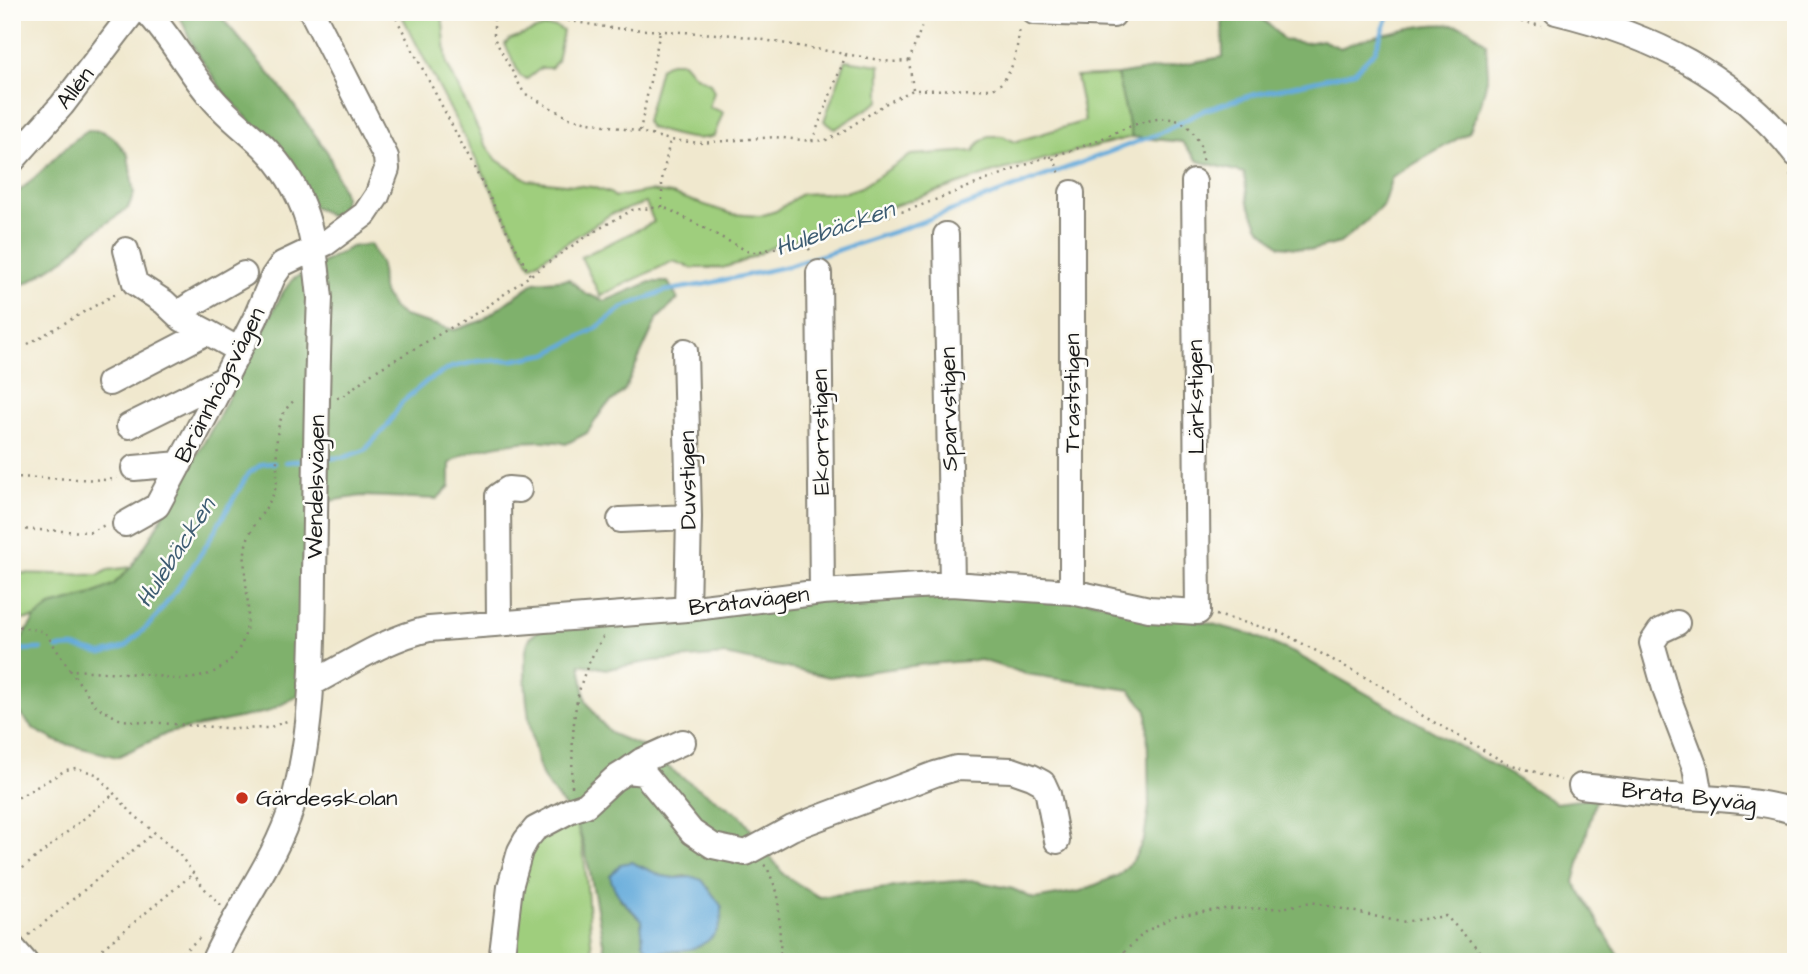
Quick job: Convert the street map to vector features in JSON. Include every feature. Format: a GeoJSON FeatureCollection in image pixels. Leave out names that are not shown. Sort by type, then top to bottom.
{"type":"FeatureCollection","features":[{"type":"Feature","properties":{"kind":"street","name":"Allén"},"geometry":{"type":"LineString","coordinates":[[12,161],[62,105],[133,12]]}},
{"type":"Feature","properties":{"kind":"street","name":"Wendelsvägen"},"geometry":{"type":"LineString","coordinates":[[147,12],[214,101],[264,148],[283,170],[303,204],[315,249],[320,298],[311,684],[304,750],[291,807],[279,838],[222,939],[213,962]]}},
{"type":"Feature","properties":{"kind":"street"},"geometry":{"type":"LineString","coordinates":[[170,12],[170,41]]}},
{"type":"Feature","properties":{"kind":"street","name":"Brännhögsvägen"},"geometry":{"type":"LineString","coordinates":[[125,524],[157,506],[225,379],[273,277],[282,264],[315,249],[365,214],[377,197],[387,169],[386,157],[312,12]]}},
{"type":"Feature","properties":{"kind":"street"},"geometry":{"type":"LineString","coordinates":[[1028,18],[1113,15]]}},
{"type":"Feature","properties":{"kind":"street"},"geometry":{"type":"LineString","coordinates":[[1553,21],[1621,30],[1679,55],[1731,89],[1759,112],[1792,163]]}},
{"type":"Feature","properties":{"kind":"street","name":"Lärkstigen"},"geometry":{"type":"LineString","coordinates":[[1194,182],[1198,612]]}},
{"type":"Feature","properties":{"kind":"street","name":"Traststigen"},"geometry":{"type":"LineString","coordinates":[[1068,187],[1072,592]]}},
{"type":"Feature","properties":{"kind":"street","name":"Sparvstigen"},"geometry":{"type":"LineString","coordinates":[[946,234],[952,584]]}},
{"type":"Feature","properties":{"kind":"street"},"geometry":{"type":"LineString","coordinates":[[126,250],[135,284],[164,302],[182,319],[239,350]]}},
{"type":"Feature","properties":{"kind":"street","name":"Ekorrstigen"},"geometry":{"type":"LineString","coordinates":[[819,273],[822,592]]}},
{"type":"Feature","properties":{"kind":"street"},"geometry":{"type":"LineString","coordinates":[[182,319],[192,303],[244,274]]}},
{"type":"Feature","properties":{"kind":"street"},"geometry":{"type":"LineString","coordinates":[[109,383],[207,332]]}},
{"type":"Feature","properties":{"kind":"street","name":"Duvstigen"},"geometry":{"type":"LineString","coordinates":[[685,351],[689,517],[687,609]]}},
{"type":"Feature","properties":{"kind":"street"},"geometry":{"type":"LineString","coordinates":[[129,426],[225,379]]}},
{"type":"Feature","properties":{"kind":"street"},"geometry":{"type":"LineString","coordinates":[[134,468],[180,464]]}},
{"type":"Feature","properties":{"kind":"street"},"geometry":{"type":"LineString","coordinates":[[499,622],[498,496],[508,489],[519,490]]}},
{"type":"Feature","properties":{"kind":"street"},"geometry":{"type":"LineString","coordinates":[[620,520],[689,517]]}},
{"type":"Feature","properties":{"kind":"street","name":"Bråtavägen"},"geometry":{"type":"LineString","coordinates":[[311,684],[409,634],[499,622],[687,609],[822,592],[952,584],[1072,592],[1149,609],[1198,612]]}},
{"type":"Feature","properties":{"kind":"street"},"geometry":{"type":"LineString","coordinates":[[1677,623],[1660,631],[1652,643],[1666,692],[1695,768],[1700,796]]}},
{"type":"Feature","properties":{"kind":"street"},"geometry":{"type":"LineString","coordinates":[[501,962],[510,887],[520,851],[535,829],[586,805],[614,779],[641,761],[683,742]]}},
{"type":"Feature","properties":{"kind":"street"},"geometry":{"type":"LineString","coordinates":[[627,771],[644,773],[692,832],[713,846],[747,853],[792,828],[935,774],[956,768],[1012,770],[1043,783],[1048,794],[1057,841]]}},
{"type":"Feature","properties":{"kind":"street","name":"Bråta Byväg"},"geometry":{"type":"LineString","coordinates":[[1581,786],[1700,796],[1777,806],[1796,812]]}},
{"type":"Feature","properties":{"kind":"path"},"geometry":{"type":"LineString","coordinates":[[393,12],[530,275]]}},
{"type":"Feature","properties":{"kind":"path"},"geometry":{"type":"LineString","coordinates":[[494,12],[494,38],[524,93],[569,118],[699,144],[775,137],[812,141],[836,136],[885,104],[913,90],[993,89],[1006,78],[1028,18]]}},
{"type":"Feature","properties":{"kind":"path"},"geometry":{"type":"LineString","coordinates":[[913,90],[909,61],[927,12]]}},
{"type":"Feature","properties":{"kind":"path"},"geometry":{"type":"LineString","coordinates":[[1474,12],[1553,21]]}},
{"type":"Feature","properties":{"kind":"path"},"geometry":{"type":"LineString","coordinates":[[547,17],[611,28],[735,35],[891,62],[909,61]]}},
{"type":"Feature","properties":{"kind":"path"},"geometry":{"type":"LineString","coordinates":[[640,132],[660,31]]}},
{"type":"Feature","properties":{"kind":"path"},"geometry":{"type":"LineString","coordinates":[[812,141],[846,55]]}},
{"type":"Feature","properties":{"kind":"path"},"geometry":{"type":"LineString","coordinates":[[69,670],[181,679],[203,677],[226,667],[241,649],[247,625],[246,543],[275,493],[276,433],[293,402],[299,397],[327,400],[343,396],[372,373],[485,308],[564,250],[632,210],[662,207],[749,252],[756,252],[806,242],[870,222],[978,184],[1032,160],[1052,158],[1140,122],[1177,119],[1187,124],[1197,139],[1202,157],[1202,167],[1194,182]]}},
{"type":"Feature","properties":{"kind":"path"},"geometry":{"type":"LineString","coordinates":[[662,207],[662,180],[670,140]]}},
{"type":"Feature","properties":{"kind":"path"},"geometry":{"type":"LineString","coordinates":[[1052,158],[1068,187]]}},
{"type":"Feature","properties":{"kind":"path"},"geometry":{"type":"LineString","coordinates":[[1792,163],[1796,182]]}},
{"type":"Feature","properties":{"kind":"path"},"geometry":{"type":"LineString","coordinates":[[28,344],[135,284]]}},
{"type":"Feature","properties":{"kind":"path"},"geometry":{"type":"LineString","coordinates":[[12,477],[108,480],[122,477],[134,468]]}},
{"type":"Feature","properties":{"kind":"path"},"geometry":{"type":"LineString","coordinates":[[12,529],[90,532],[114,519],[125,524]]}},
{"type":"Feature","properties":{"kind":"path"},"geometry":{"type":"LineString","coordinates":[[571,810],[574,721],[583,671],[610,627],[629,612]]}},
{"type":"Feature","properties":{"kind":"path"},"geometry":{"type":"LineString","coordinates":[[1234,619],[1281,632],[1387,689],[1416,712],[1506,762],[1581,786]]}},
{"type":"Feature","properties":{"kind":"path"},"geometry":{"type":"LineString","coordinates":[[12,625],[45,632],[97,707],[121,720],[248,729],[268,728],[297,718],[308,719]]}},
{"type":"Feature","properties":{"kind":"path"},"geometry":{"type":"LineString","coordinates":[[12,801],[66,770],[76,768],[96,774],[132,813],[179,854],[218,904],[238,914]]}},
{"type":"Feature","properties":{"kind":"path"},"geometry":{"type":"LineString","coordinates":[[12,877],[115,793]]}},
{"type":"Feature","properties":{"kind":"path"},"geometry":{"type":"LineString","coordinates":[[17,953],[155,832]]}},
{"type":"Feature","properties":{"kind":"path"},"geometry":{"type":"LineString","coordinates":[[747,853],[767,867],[778,894],[781,962]]}},
{"type":"Feature","properties":{"kind":"path"},"geometry":{"type":"LineString","coordinates":[[86,962],[194,873]]}},
{"type":"Feature","properties":{"kind":"path"},"geometry":{"type":"LineString","coordinates":[[1114,962],[1145,932],[1174,916],[1224,909],[1282,908],[1311,902],[1401,922],[1446,916],[1478,949],[1483,962]]}},
{"type":"Feature","properties":{"kind":"path"},"geometry":{"type":"LineString","coordinates":[[172,962],[203,935]]}},
{"type":"Feature","properties":{"kind":"green space"},"geometry":{"type":"Polygon","coordinates":[[[178,12],[217,12],[283,90],[328,153],[345,197],[341,211],[330,216],[310,204],[260,132],[223,92],[194,48],[178,12]]]}},
{"type":"Feature","properties":{"kind":"green space"},"geometry":{"type":"Polygon","coordinates":[[[400,12],[442,12],[447,64],[485,144],[497,160],[528,180],[592,187],[615,197],[650,191],[672,194],[732,214],[760,216],[776,211],[801,194],[846,192],[861,187],[911,155],[974,151],[988,136],[1003,136],[1014,142],[1085,121],[1076,77],[1117,75],[1132,137],[994,172],[775,246],[722,268],[692,268],[673,261],[600,296],[581,257],[654,222],[646,203],[611,214],[531,266],[400,12]]]}},
{"type":"Feature","properties":{"kind":"green space"},"geometry":{"type":"Polygon","coordinates":[[[1222,12],[1256,12],[1284,40],[1306,43],[1322,40],[1340,48],[1367,38],[1419,27],[1464,27],[1486,43],[1488,75],[1481,104],[1469,132],[1392,177],[1383,205],[1340,243],[1313,250],[1280,246],[1259,227],[1248,203],[1244,173],[1198,161],[1182,142],[1132,137],[1117,75],[1223,57],[1222,12]]]}},
{"type":"Feature","properties":{"kind":"green space"},"geometry":{"type":"Polygon","coordinates":[[[544,27],[556,27],[563,31],[557,61],[551,68],[541,68],[527,79],[520,76],[505,44],[510,39],[544,27]]]}},
{"type":"Feature","properties":{"kind":"green space"},"geometry":{"type":"Polygon","coordinates":[[[846,60],[880,65],[880,101],[835,129],[824,121],[846,60]]]}},
{"type":"Feature","properties":{"kind":"green space"},"geometry":{"type":"Polygon","coordinates":[[[670,62],[683,62],[694,75],[710,83],[714,92],[709,107],[723,112],[714,136],[690,138],[650,128],[646,121],[660,68],[670,62]]]}},
{"type":"Feature","properties":{"kind":"green space"},"geometry":{"type":"Polygon","coordinates":[[[88,130],[102,131],[113,137],[128,155],[134,194],[128,208],[86,238],[66,258],[27,283],[12,286],[12,196],[88,130]]]}},
{"type":"Feature","properties":{"kind":"green space"},"geometry":{"type":"Polygon","coordinates":[[[370,244],[381,265],[382,289],[392,307],[404,316],[454,330],[481,321],[535,282],[569,279],[586,294],[605,301],[650,282],[668,282],[678,299],[657,319],[624,391],[604,408],[587,433],[566,444],[540,441],[506,444],[459,457],[450,464],[450,486],[437,499],[362,496],[309,504],[300,695],[267,712],[168,733],[117,757],[58,742],[35,730],[12,705],[12,638],[21,639],[35,618],[51,606],[89,596],[113,585],[131,567],[219,416],[283,292],[293,279],[351,247],[370,244]]]}},
{"type":"Feature","properties":{"kind":"green space"},"geometry":{"type":"Polygon","coordinates":[[[131,567],[113,585],[89,596],[51,606],[35,618],[12,621],[12,573],[99,575],[108,570],[131,567]]]}},
{"type":"Feature","properties":{"kind":"green space"},"geometry":{"type":"Polygon","coordinates":[[[856,596],[1063,596],[1209,623],[1253,635],[1296,654],[1555,803],[1596,798],[1574,882],[1620,958],[1632,962],[607,962],[581,836],[570,813],[544,779],[531,731],[526,686],[526,649],[530,638],[547,626],[856,596]],[[725,655],[654,661],[607,669],[580,664],[586,701],[612,734],[646,748],[674,772],[741,816],[784,875],[819,897],[971,880],[1013,889],[1034,899],[1081,891],[1119,875],[1134,859],[1144,839],[1149,807],[1147,710],[1130,690],[1026,674],[981,660],[829,677],[725,655]],[[631,862],[620,899],[641,920],[643,943],[657,953],[669,950],[679,952],[722,907],[702,880],[684,876],[662,876],[631,862]]]}},
{"type":"Feature","properties":{"kind":"green space"},"geometry":{"type":"Polygon","coordinates":[[[574,816],[583,852],[594,962],[550,962],[539,951],[529,962],[512,949],[518,893],[525,864],[540,837],[574,816]]]}},
{"type":"Feature","properties":{"kind":"water"},"geometry":{"type":"Polygon","coordinates":[[[631,862],[662,876],[702,880],[722,907],[719,927],[714,935],[700,946],[691,949],[649,952],[643,943],[641,920],[619,895],[610,876],[621,864],[631,862]]]}},
{"type":"Feature","properties":{"kind":"waterway","name":"Hulebäcken"},"geometry":{"type":"LineString","coordinates":[[323,459],[345,457],[365,450],[387,426],[402,402],[427,381],[452,367],[480,361],[514,360],[547,354],[595,329],[624,307],[665,291],[789,266],[902,229],[1158,134],[1205,110],[1252,95],[1354,72],[1375,51],[1390,12]]}},
{"type":"Feature","properties":{"kind":"waterway","name":"Hulebäcken"},"geometry":{"type":"LineString","coordinates":[[286,462],[307,460]]}},
{"type":"Feature","properties":{"kind":"waterway","name":"Hulebäcken"},"geometry":{"type":"LineString","coordinates":[[57,648],[74,647],[102,654],[125,647],[152,622],[180,585],[248,474],[262,464],[274,463]]}},
{"type":"Feature","properties":{"kind":"waterway","name":"Hulebäcken"},"geometry":{"type":"LineString","coordinates":[[12,650],[41,649]]}},
{"type":"Feature","properties":{"kind":"place","name":"Gärdesskolan"},"geometry":{"type":"Point","coordinates":[242,798]}}]}
